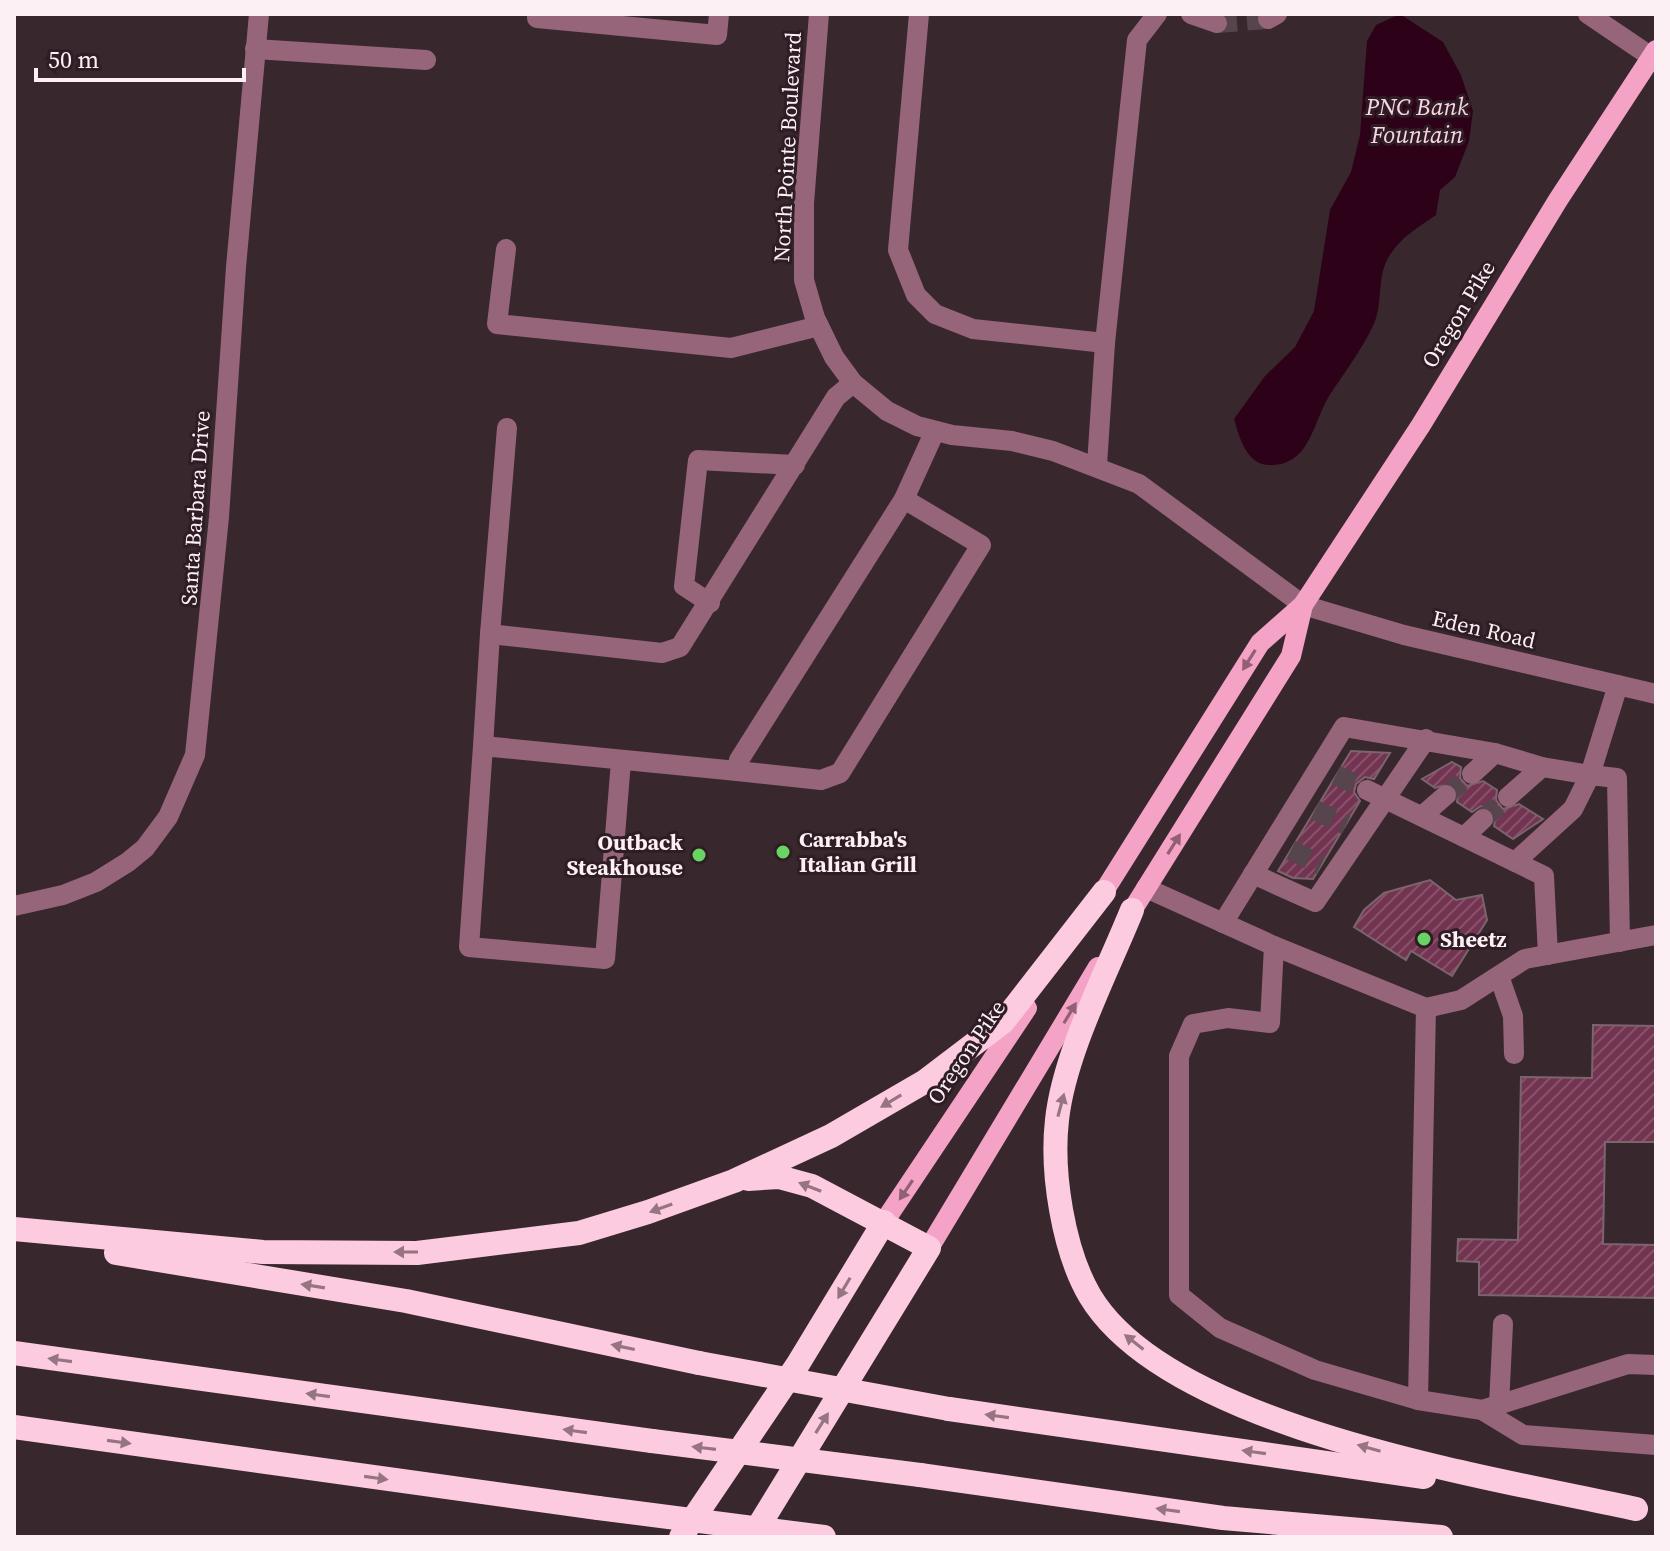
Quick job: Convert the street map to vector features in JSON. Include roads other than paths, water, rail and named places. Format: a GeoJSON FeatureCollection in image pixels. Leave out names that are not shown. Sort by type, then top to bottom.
{"type":"FeatureCollection","features":[{"type":"Feature","properties":{"kind":"highway"},"geometry":{"type":"LineString","coordinates":[[14,1232],[263,1252],[417,1253],[579,1233],[734,1181],[831,1136],[924,1082],[1003,1022],[1104,892]]}},
{"type":"Feature","properties":{"kind":"highway"},"geometry":{"type":"LineString","coordinates":[[1132,910],[1075,1051],[1057,1120],[1063,1221],[1074,1259],[1091,1297],[1124,1335],[1164,1365],[1220,1396],[1290,1425],[1408,1460],[1646,1509]]}},
{"type":"Feature","properties":{"kind":"highway"},"geometry":{"type":"LineString","coordinates":[[734,1181],[779,1177],[812,1186],[929,1248]]}},
{"type":"Feature","properties":{"kind":"highway","name":"Oregon Pike"},"geometry":{"type":"LineString","coordinates":[[681,1537],[798,1364],[884,1222]]}},
{"type":"Feature","properties":{"kind":"highway"},"geometry":{"type":"LineString","coordinates":[[14,1232],[406,1301],[699,1363],[949,1409],[1646,1509]]}},
{"type":"Feature","properties":{"kind":"highway","name":"Oregon Pike"},"geometry":{"type":"LineString","coordinates":[[752,1537],[929,1248]]}},
{"type":"Feature","properties":{"kind":"highway"},"geometry":{"type":"LineString","coordinates":[[14,1353],[1223,1518],[1441,1537]]}},
{"type":"Feature","properties":{"kind":"highway"},"geometry":{"type":"LineString","coordinates":[[14,1427],[824,1537]]}},
{"type":"Feature","properties":{"kind":"main road","name":"Oregon Pike"},"geometry":{"type":"LineString","coordinates":[[884,1222],[1104,892],[1260,643],[1303,605],[1421,425],[1558,200],[1654,56]]}},
{"type":"Feature","properties":{"kind":"main road","name":"Oregon Pike"},"geometry":{"type":"LineString","coordinates":[[929,1248],[1132,910],[1291,656],[1303,605]]}},
{"type":"Feature","properties":{"kind":"street","name":"Santa Barbara Drive"},"geometry":{"type":"LineString","coordinates":[[14,906],[63,895],[96,882],[137,855],[168,817],[195,755],[219,517],[259,14]]}},
{"type":"Feature","properties":{"kind":"street"},"geometry":{"type":"LineString","coordinates":[[537,14],[537,18],[717,35],[719,14]]}},
{"type":"Feature","properties":{"kind":"street","name":"North Pointe Boulevard"},"geometry":{"type":"LineString","coordinates":[[819,14],[802,250],[804,280],[819,326],[853,383],[887,411],[935,431],[1012,441],[1097,465],[1139,484],[1303,605]]}},
{"type":"Feature","properties":{"kind":"street"},"geometry":{"type":"LineString","coordinates":[[919,14],[898,250],[916,295],[935,314],[973,329],[1105,343]]}},
{"type":"Feature","properties":{"kind":"street"},"geometry":{"type":"LineString","coordinates":[[1097,465],[1105,343],[1137,40],[1157,14]]}},
{"type":"Feature","properties":{"kind":"street"},"geometry":{"type":"LineString","coordinates":[[1191,14],[1217,23]]}},
{"type":"Feature","properties":{"kind":"street"},"geometry":{"type":"LineString","coordinates":[[1588,14],[1654,56]]}},
{"type":"Feature","properties":{"kind":"street"},"geometry":{"type":"LineString","coordinates":[[255,49],[426,60]]}},
{"type":"Feature","properties":{"kind":"street"},"geometry":{"type":"LineString","coordinates":[[506,249],[497,324],[731,348],[819,326]]}},
{"type":"Feature","properties":{"kind":"street"},"geometry":{"type":"LineString","coordinates":[[490,634],[662,653],[680,647],[836,397],[853,383]]}},
{"type":"Feature","properties":{"kind":"street"},"geometry":{"type":"LineString","coordinates":[[507,428],[469,947],[605,959],[621,761]]}},
{"type":"Feature","properties":{"kind":"street"},"geometry":{"type":"LineString","coordinates":[[737,771],[739,760],[904,499],[935,431]]}},
{"type":"Feature","properties":{"kind":"street"},"geometry":{"type":"LineString","coordinates":[[710,603],[684,586],[698,460],[795,465]]}},
{"type":"Feature","properties":{"kind":"street"},"geometry":{"type":"LineString","coordinates":[[483,746],[821,780],[840,773],[981,545],[904,499]]}},
{"type":"Feature","properties":{"kind":"street","name":"Eden Road"},"geometry":{"type":"LineString","coordinates":[[1303,605],[1404,635],[1656,694]]}},
{"type":"Feature","properties":{"kind":"street"},"geometry":{"type":"LineString","coordinates":[[1515,862],[1573,809],[1590,775],[1618,685]]}},
{"type":"Feature","properties":{"kind":"street"},"geometry":{"type":"LineString","coordinates":[[1223,923],[1253,874],[1282,846],[1328,772],[1344,727],[1426,739],[1495,753],[1542,767],[1617,778],[1620,942]]}},
{"type":"Feature","properties":{"kind":"street"},"geometry":{"type":"LineString","coordinates":[[1253,874],[1315,902],[1328,869],[1377,794],[1426,739]]}},
{"type":"Feature","properties":{"kind":"street"},"geometry":{"type":"LineString","coordinates":[[1472,774],[1495,753]]}},
{"type":"Feature","properties":{"kind":"street"},"geometry":{"type":"LineString","coordinates":[[1508,797],[1542,767]]}},
{"type":"Feature","properties":{"kind":"street"},"geometry":{"type":"LineString","coordinates":[[1377,794],[1544,876],[1548,955]]}},
{"type":"Feature","properties":{"kind":"street"},"geometry":{"type":"LineString","coordinates":[[1422,816],[1446,795]]}},
{"type":"Feature","properties":{"kind":"street"},"geometry":{"type":"LineString","coordinates":[[1464,837],[1483,819]]}},
{"type":"Feature","properties":{"kind":"street"},"geometry":{"type":"LineString","coordinates":[[1146,888],[1274,946],[1426,1008],[1461,1000],[1525,959],[1656,935]]}},
{"type":"Feature","properties":{"kind":"street"},"geometry":{"type":"LineString","coordinates":[[1274,946],[1270,1023],[1228,1018],[1193,1024],[1179,1056],[1179,1295],[1220,1328],[1315,1370],[1418,1400],[1490,1408],[1628,1364],[1656,1365]]}},
{"type":"Feature","properties":{"kind":"street"},"geometry":{"type":"LineString","coordinates":[[1499,976],[1513,1016],[1514,1054]]}},
{"type":"Feature","properties":{"kind":"street"},"geometry":{"type":"LineString","coordinates":[[1418,1400],[1426,1008]]}},
{"type":"Feature","properties":{"kind":"street"},"geometry":{"type":"LineString","coordinates":[[1490,1408],[1503,1324]]}},
{"type":"Feature","properties":{"kind":"street"},"geometry":{"type":"LineString","coordinates":[[1490,1408],[1523,1435],[1656,1445]]}},
{"type":"Feature","properties":{"kind":"water","name":"PNC Bank Fountain"},"geometry":{"type":"Polygon","coordinates":[[[1400,14],[1443,42],[1461,75],[1473,111],[1469,141],[1455,177],[1440,190],[1436,215],[1402,240],[1387,260],[1373,326],[1331,393],[1302,451],[1282,464],[1260,463],[1245,448],[1234,419],[1265,376],[1295,347],[1314,311],[1330,210],[1351,172],[1360,135],[1367,41],[1376,25],[1400,14]]]}},
{"type":"Feature","properties":{"kind":"tunnel"},"geometry":{"type":"LineString","coordinates":[[1217,23],[1268,19]]}},
{"type":"Feature","properties":{"kind":"tunnel"},"geometry":{"type":"LineString","coordinates":[[1446,795],[1472,774]]}},
{"type":"Feature","properties":{"kind":"tunnel"},"geometry":{"type":"LineString","coordinates":[[1336,775],[1367,790]]}},
{"type":"Feature","properties":{"kind":"tunnel"},"geometry":{"type":"LineString","coordinates":[[1483,819],[1508,797]]}},
{"type":"Feature","properties":{"kind":"tunnel"},"geometry":{"type":"LineString","coordinates":[[1315,810],[1346,825]]}},
{"type":"Feature","properties":{"kind":"tunnel"},"geometry":{"type":"LineString","coordinates":[[1291,850],[1321,865]]}},
{"type":"Feature","properties":{"kind":"place","name":"Carrabba's Italian Grill"},"geometry":{"type":"Point","coordinates":[783,852]}},
{"type":"Feature","properties":{"kind":"place","name":"Outback Steakhouse"},"geometry":{"type":"Point","coordinates":[699,855]}},
{"type":"Feature","properties":{"kind":"place","name":"Sheetz"},"geometry":{"type":"Point","coordinates":[1424,939]}}]}
